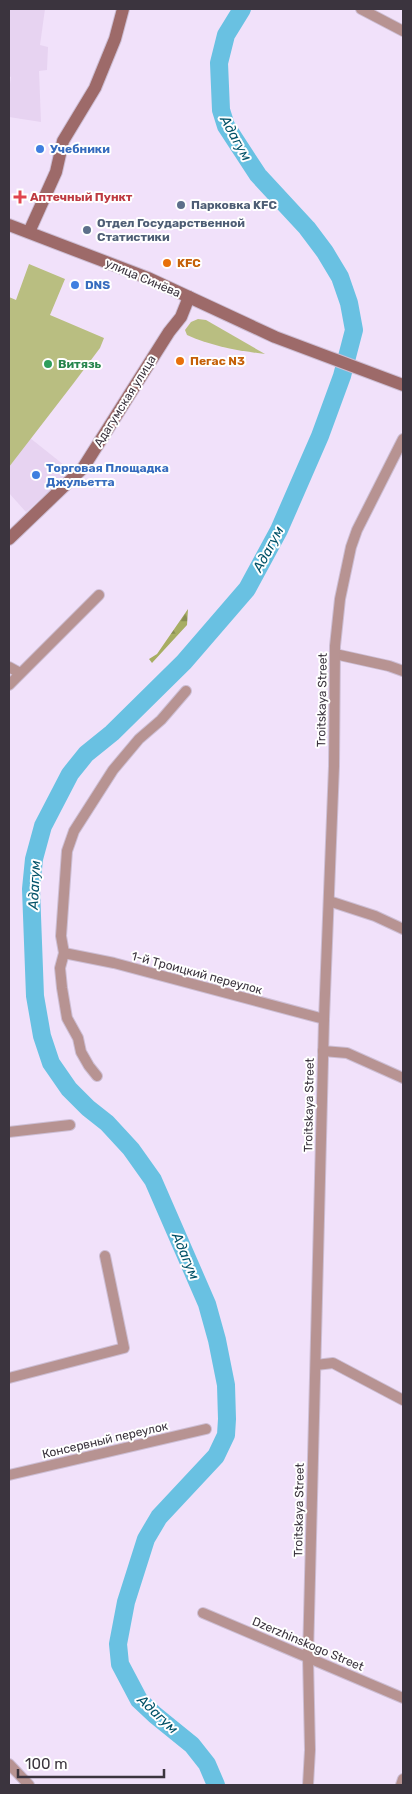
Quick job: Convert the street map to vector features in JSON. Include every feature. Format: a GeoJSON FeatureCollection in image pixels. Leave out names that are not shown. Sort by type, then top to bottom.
{"type":"FeatureCollection","features":[{"type":"Feature","properties":{"kind":"main road"},"geometry":{"type":"LineString","coordinates":[[29,232],[56,172],[63,140],[95,88],[115,40],[123,9]]}},
{"type":"Feature","properties":{"kind":"main road","name":"улица Синёва"},"geometry":{"type":"LineString","coordinates":[[9,225],[148,278],[275,337],[399,384]]}},
{"type":"Feature","properties":{"kind":"main road","name":"Адагумская улица"},"geometry":{"type":"LineString","coordinates":[[9,540],[83,468],[165,338],[181,317],[189,297]]}},
{"type":"Feature","properties":{"kind":"street"},"geometry":{"type":"LineString","coordinates":[[361,9],[403,31]]}},
{"type":"Feature","properties":{"kind":"street","name":"Troitskaya Street"},"geometry":{"type":"LineString","coordinates":[[308,1785],[310,1750],[308,1657],[323,1051],[334,766],[335,654],[340,599],[351,547],[357,530],[403,439]]}},
{"type":"Feature","properties":{"kind":"street"},"geometry":{"type":"LineString","coordinates":[[9,686],[99,595]]}},
{"type":"Feature","properties":{"kind":"street"},"geometry":{"type":"LineString","coordinates":[[335,654],[403,671]]}},
{"type":"Feature","properties":{"kind":"street"},"geometry":{"type":"LineString","coordinates":[[9,667],[20,673]]}},
{"type":"Feature","properties":{"kind":"street"},"geometry":{"type":"LineString","coordinates":[[97,1076],[81,1052],[78,1038],[67,1018],[60,968],[64,953],[61,936],[65,862],[70,842],[113,770],[139,739],[161,720],[186,691]]}},
{"type":"Feature","properties":{"kind":"street"},"geometry":{"type":"LineString","coordinates":[[329,901],[375,916],[403,929]]}},
{"type":"Feature","properties":{"kind":"street","name":"1-й Троицкий переулок"},"geometry":{"type":"LineString","coordinates":[[64,953],[114,963],[324,1019]]}},
{"type":"Feature","properties":{"kind":"street"},"geometry":{"type":"LineString","coordinates":[[323,1051],[347,1053],[403,1078]]}},
{"type":"Feature","properties":{"kind":"street"},"geometry":{"type":"LineString","coordinates":[[9,1132],[70,1126]]}},
{"type":"Feature","properties":{"kind":"street"},"geometry":{"type":"LineString","coordinates":[[9,1378],[124,1348],[105,1256]]}},
{"type":"Feature","properties":{"kind":"street"},"geometry":{"type":"LineString","coordinates":[[316,1365],[333,1363],[403,1400]]}},
{"type":"Feature","properties":{"kind":"street","name":"Консервный переулок"},"geometry":{"type":"LineString","coordinates":[[9,1475],[206,1429]]}},
{"type":"Feature","properties":{"kind":"street","name":"Dzerzhinskogo Street"},"geometry":{"type":"LineString","coordinates":[[203,1613],[403,1698]]}},
{"type":"Feature","properties":{"kind":"street"},"geometry":{"type":"LineString","coordinates":[[9,1764],[29,1785]]}},
{"type":"Feature","properties":{"kind":"street"},"geometry":{"type":"LineString","coordinates":[[401,1785],[403,1779]]}},
{"type":"Feature","properties":{"kind":"shaded area"},"geometry":{"type":"Polygon","coordinates":[[[9,9],[45,9],[40,45],[48,47],[47,70],[39,71],[41,122],[9,117],[11,77],[9,76],[9,9]]]}},
{"type":"Feature","properties":{"kind":"shaded area","name":"Торговая Площадка Джульетта"},"geometry":{"type":"Polygon","coordinates":[[[30,438],[69,469],[59,482],[26,512],[9,493],[9,467],[30,438]]]}},
{"type":"Feature","properties":{"kind":"green space","name":"Витязь"},"geometry":{"type":"Polygon","coordinates":[[[29,264],[65,279],[50,315],[104,338],[100,348],[9,467],[9,297],[16,300],[29,264]]]}},
{"type":"Feature","properties":{"kind":"green space"},"geometry":{"type":"Polygon","coordinates":[[[198,319],[206,320],[265,354],[225,348],[187,335],[185,330],[191,322],[198,319]]]}},
{"type":"Feature","properties":{"kind":"green space"},"geometry":{"type":"Polygon","coordinates":[[[188,609],[187,625],[152,663],[149,659],[157,654],[188,609]]]}},
{"type":"Feature","properties":{"kind":"waterway","name":"Адагум"},"geometry":{"type":"LineString","coordinates":[[216,1785],[207,1764],[192,1745],[139,1700],[120,1664],[118,1644],[126,1602],[146,1539],[159,1517],[216,1456],[226,1435],[226,1385],[217,1340],[207,1304],[153,1180],[131,1149],[107,1123],[69,1089],[51,1063],[42,1036],[35,996],[31,889],[34,859],[43,826],[70,774],[86,754],[112,733],[184,662],[247,589],[279,530],[320,436],[342,376],[354,330],[349,303],[340,277],[325,252],[307,228],[258,175],[226,126],[221,110],[219,63],[226,35],[242,9]]}},
{"type":"Feature","properties":{"kind":"place","name":"Учебники"},"geometry":{"type":"Point","coordinates":[40,149]}},
{"type":"Feature","properties":{"kind":"place","name":"Аптечный Пункт"},"geometry":{"type":"Point","coordinates":[20,197]}},
{"type":"Feature","properties":{"kind":"place","name":"Парковка KFC"},"geometry":{"type":"Point","coordinates":[181,205]}},
{"type":"Feature","properties":{"kind":"place","name":"Отдел Государственной Статистики"},"geometry":{"type":"Point","coordinates":[87,230]}},
{"type":"Feature","properties":{"kind":"place","name":"KFC"},"geometry":{"type":"Point","coordinates":[167,263]}},
{"type":"Feature","properties":{"kind":"place","name":"DNS"},"geometry":{"type":"Point","coordinates":[75,285]}},
{"type":"Feature","properties":{"kind":"place","name":"Пегас N3"},"geometry":{"type":"Point","coordinates":[180,361]}},
{"type":"Feature","properties":{"kind":"place","name":"Витязь"},"geometry":{"type":"Point","coordinates":[48,364]}},
{"type":"Feature","properties":{"kind":"place","name":"Торговая Площадка Джульетта"},"geometry":{"type":"Point","coordinates":[36,475]}}]}
